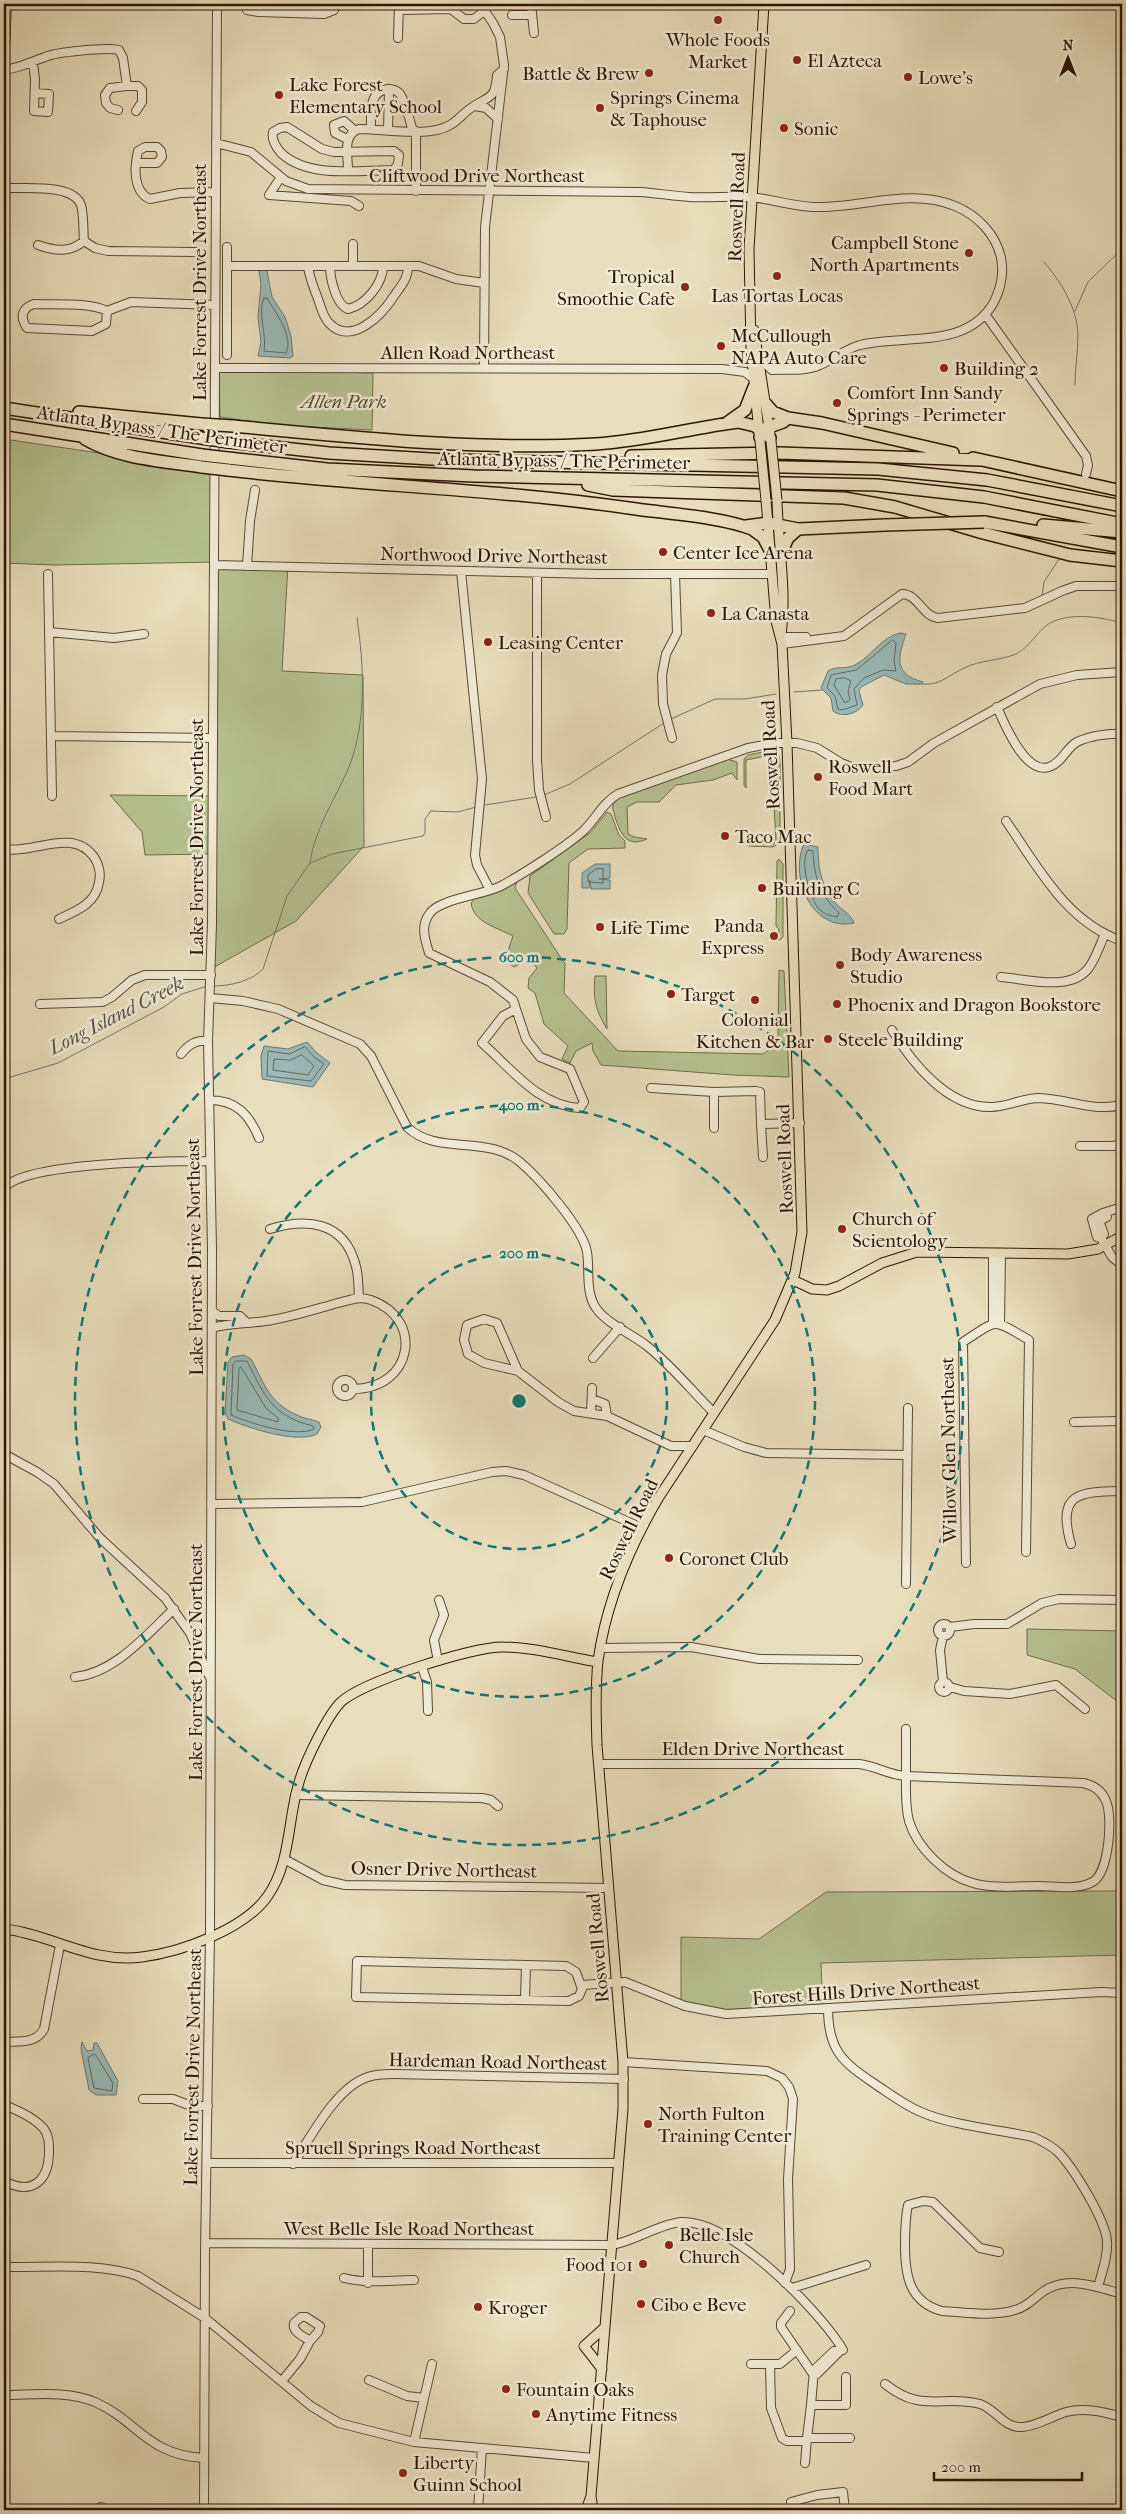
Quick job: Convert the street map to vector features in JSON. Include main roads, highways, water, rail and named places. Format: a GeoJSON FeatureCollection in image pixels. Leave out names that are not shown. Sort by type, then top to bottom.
{"type":"FeatureCollection","features":[{"type":"Feature","properties":{"kind":"highway"},"geometry":{"type":"LineString","coordinates":[[724,424],[736,418],[745,410],[757,382]]}},
{"type":"Feature","properties":{"kind":"highway"},"geometry":{"type":"LineString","coordinates":[[4,401],[85,413],[202,424],[433,442],[521,446],[599,444],[744,422],[764,435],[788,418]]}},
{"type":"Feature","properties":{"kind":"highway"},"geometry":{"type":"LineString","coordinates":[[766,404],[773,412],[788,418],[822,423],[1122,491]]}},
{"type":"Feature","properties":{"kind":"highway","name":"Atlanta Bypass / The Perimeter"},"geometry":{"type":"LineString","coordinates":[[4,408],[228,442],[349,454],[585,463],[806,466],[896,470],[987,480],[1122,506]]}},
{"type":"Feature","properties":{"kind":"highway","name":"Atlanta Bypass / The Perimeter"},"geometry":{"type":"LineString","coordinates":[[4,424],[228,458],[327,469],[562,479],[823,483],[903,487],[1010,501],[1122,524]]}},
{"type":"Feature","properties":{"kind":"highway"},"geometry":{"type":"LineString","coordinates":[[79,436],[98,447],[136,456],[202,467],[356,483],[566,499],[745,526],[773,523],[798,529],[885,524],[984,522],[1122,532]]}},
{"type":"Feature","properties":{"kind":"highway"},"geometry":{"type":"LineString","coordinates":[[585,463],[614,457],[780,454],[980,460]]}},
{"type":"Feature","properties":{"kind":"highway"},"geometry":{"type":"LineString","coordinates":[[562,479],[613,490],[844,498],[895,507],[1070,555],[1122,561]]}},
{"type":"Feature","properties":{"kind":"highway"},"geometry":{"type":"LineString","coordinates":[[984,522],[1122,547]]}},
{"type":"Feature","properties":{"kind":"highway"},"geometry":{"type":"LineString","coordinates":[[745,526],[759,534],[776,552],[798,529]]}},
{"type":"Feature","properties":{"kind":"main road","name":"Roswell Road"},"geometry":{"type":"LineString","coordinates":[[764,4],[749,249],[757,382],[764,435],[777,500],[773,523]]}},
{"type":"Feature","properties":{"kind":"main road","name":"Roswell Road"},"geometry":{"type":"LineString","coordinates":[[593,2510],[591,2496],[619,2163],[624,2079],[599,1764],[596,1708],[600,1648],[616,1588],[642,1528],[684,1458],[774,1322],[793,1280],[802,1232],[787,743],[781,641],[783,621],[773,523],[766,500],[764,435],[766,404],[757,382]]}},
{"type":"Feature","properties":{"kind":"main road","name":"Roswell Road"},"geometry":{"type":"LineString","coordinates":[[776,552],[772,574],[776,621],[781,641]]}},
{"type":"Feature","properties":{"kind":"main road"},"geometry":{"type":"LineString","coordinates":[[793,1280],[812,1289],[827,1290],[839,1286],[882,1263],[917,1252],[1086,1253],[1104,1242],[1122,1236]]}},
{"type":"Feature","properties":{"kind":"main road"},"geometry":{"type":"LineString","coordinates":[[4,1929],[104,1957],[130,1958],[162,1954],[191,1945],[246,1917],[259,1907],[274,1885],[284,1859],[295,1795],[306,1762],[338,1706],[355,1692],[466,1652],[503,1646],[598,1662]]}},
{"type":"Feature","properties":{"kind":"main road"},"geometry":{"type":"LineString","coordinates":[[602,2368],[584,2346],[605,2327]]}},
{"type":"Feature","properties":{"kind":"main road","name":"Roswell Road"},"geometry":{"type":"LineString","coordinates":[[586,2510],[591,2496]]}},
{"type":"Feature","properties":{"kind":"water"},"geometry":{"type":"Polygon","coordinates":[[[259,271],[267,271],[272,297],[285,317],[291,336],[293,356],[290,358],[258,356],[261,342],[258,317],[261,284],[259,271]]]}},
{"type":"Feature","properties":{"kind":"water"},"geometry":{"type":"Polygon","coordinates":[[[900,633],[906,634],[900,657],[902,669],[913,679],[923,682],[922,684],[906,684],[884,675],[861,687],[859,691],[863,705],[857,711],[845,715],[833,711],[831,698],[821,688],[828,671],[855,665],[881,643],[900,633]]]}},
{"type":"Feature","properties":{"kind":"water"},"geometry":{"type":"Polygon","coordinates":[[[805,844],[818,847],[820,871],[828,893],[838,906],[850,916],[854,923],[840,924],[827,920],[816,912],[808,901],[800,874],[800,859],[805,844]]]}},
{"type":"Feature","properties":{"kind":"water"},"geometry":{"type":"Polygon","coordinates":[[[595,864],[610,864],[610,878],[599,879],[610,880],[610,889],[591,889],[590,880],[589,888],[582,888],[582,873],[595,864]]]}},
{"type":"Feature","properties":{"kind":"water"},"geometry":{"type":"Polygon","coordinates":[[[307,1042],[330,1063],[313,1087],[262,1079],[261,1056],[264,1046],[288,1049],[307,1042]]]}},
{"type":"Feature","properties":{"kind":"water"},"geometry":{"type":"Polygon","coordinates":[[[244,1355],[251,1359],[273,1398],[287,1410],[319,1422],[321,1427],[317,1434],[308,1437],[297,1437],[272,1434],[228,1419],[225,1413],[228,1362],[232,1357],[244,1355]]]}},
{"type":"Feature","properties":{"kind":"water"},"geometry":{"type":"Polygon","coordinates":[[[82,2042],[87,2051],[93,2050],[94,2043],[97,2043],[118,2081],[116,2095],[96,2095],[89,2090],[81,2049],[82,2042]]]}},
{"type":"Feature","properties":{"kind":"waterway"},"geometry":{"type":"LineString","coordinates":[[1075,311],[1088,282],[1122,249]]}},
{"type":"Feature","properties":{"kind":"waterway"},"geometry":{"type":"LineString","coordinates":[[1044,262],[1062,287],[1075,315],[1078,335],[1075,385]]}},
{"type":"Feature","properties":{"kind":"waterway"},"geometry":{"type":"LineString","coordinates":[[1042,596],[1044,582],[1059,559]]}},
{"type":"Feature","properties":{"kind":"waterway","name":"Long Island Creek"},"geometry":{"type":"LineString","coordinates":[[922,684],[939,682],[970,665],[1016,654],[1045,626],[1058,620],[1086,617],[1122,623]]}},
{"type":"Feature","properties":{"kind":"waterway"},"geometry":{"type":"LineString","coordinates":[[310,862],[316,837],[349,767],[359,731],[362,674],[357,618]]}},
{"type":"Feature","properties":{"kind":"waterway","name":"Long Island Creek"},"geometry":{"type":"LineString","coordinates":[[794,692],[822,690]]}},
{"type":"Feature","properties":{"kind":"waterway","name":"Long Island Creek"},"geometry":{"type":"LineString","coordinates":[[671,719],[715,699],[745,699],[776,694]]}},
{"type":"Feature","properties":{"kind":"waterway","name":"Long Island Creek"},"geometry":{"type":"LineString","coordinates":[[544,795],[570,784],[664,723]]}},
{"type":"Feature","properties":{"kind":"waterway","name":"Long Island Creek"},"geometry":{"type":"LineString","coordinates":[[485,805],[536,797]]}},
{"type":"Feature","properties":{"kind":"waterway","name":"Long Island Creek"},"geometry":{"type":"LineString","coordinates":[[214,986],[240,982],[253,977],[263,969],[287,896],[310,863],[332,854],[423,836],[425,833],[425,819],[431,811],[458,812],[476,807]]}},
{"type":"Feature","properties":{"kind":"waterway","name":"Long Island Creek"},"geometry":{"type":"LineString","coordinates":[[4,1079],[58,1063],[164,1007],[182,994],[207,986]]}},
{"type":"Feature","properties":{"kind":"place","name":"Whole Foods Market"},"geometry":{"type":"Point","coordinates":[718,20]}},
{"type":"Feature","properties":{"kind":"place","name":"El Azteca"},"geometry":{"type":"Point","coordinates":[797,60]}},
{"type":"Feature","properties":{"kind":"place","name":"Battle & Brew"},"geometry":{"type":"Point","coordinates":[649,73]}},
{"type":"Feature","properties":{"kind":"place","name":"Lowe's"},"geometry":{"type":"Point","coordinates":[908,77]}},
{"type":"Feature","properties":{"kind":"place","name":"Lake Forest Elementary School"},"geometry":{"type":"Point","coordinates":[279,95]}},
{"type":"Feature","properties":{"kind":"place","name":"Springs Cinema & Taphouse"},"geometry":{"type":"Point","coordinates":[600,108]}},
{"type":"Feature","properties":{"kind":"place","name":"Sonic"},"geometry":{"type":"Point","coordinates":[784,128]}},
{"type":"Feature","properties":{"kind":"place","name":"Campbell Stone North Apartments"},"geometry":{"type":"Point","coordinates":[969,253]}},
{"type":"Feature","properties":{"kind":"place","name":"Las Tortas Locas"},"geometry":{"type":"Point","coordinates":[777,276]}},
{"type":"Feature","properties":{"kind":"place","name":"Tropical Smoothie Cafe"},"geometry":{"type":"Point","coordinates":[685,287]}},
{"type":"Feature","properties":{"kind":"place","name":"McCullough NAPA Auto Care"},"geometry":{"type":"Point","coordinates":[721,346]}},
{"type":"Feature","properties":{"kind":"place","name":"Building 2"},"geometry":{"type":"Point","coordinates":[944,368]}},
{"type":"Feature","properties":{"kind":"place","name":"Comfort Inn Sandy Springs - Perimeter"},"geometry":{"type":"Point","coordinates":[837,403]}},
{"type":"Feature","properties":{"kind":"place","name":"Center Ice Arena"},"geometry":{"type":"Point","coordinates":[663,552]}},
{"type":"Feature","properties":{"kind":"place","name":"La Canasta"},"geometry":{"type":"Point","coordinates":[711,613]}},
{"type":"Feature","properties":{"kind":"place","name":"Leasing Center"},"geometry":{"type":"Point","coordinates":[488,642]}},
{"type":"Feature","properties":{"kind":"place","name":"Roswell Food Mart"},"geometry":{"type":"Point","coordinates":[818,777]}},
{"type":"Feature","properties":{"kind":"place","name":"Taco Mac"},"geometry":{"type":"Point","coordinates":[725,836]}},
{"type":"Feature","properties":{"kind":"place","name":"Building C"},"geometry":{"type":"Point","coordinates":[762,888]}},
{"type":"Feature","properties":{"kind":"place","name":"Life Time"},"geometry":{"type":"Point","coordinates":[600,927]}},
{"type":"Feature","properties":{"kind":"place","name":"Panda Express"},"geometry":{"type":"Point","coordinates":[774,936]}},
{"type":"Feature","properties":{"kind":"place","name":"Body Awareness Studio"},"geometry":{"type":"Point","coordinates":[840,965]}},
{"type":"Feature","properties":{"kind":"place","name":"Target"},"geometry":{"type":"Point","coordinates":[671,994]}},
{"type":"Feature","properties":{"kind":"place","name":"Colonial Kitchen & Bar"},"geometry":{"type":"Point","coordinates":[755,1000]}},
{"type":"Feature","properties":{"kind":"place","name":"Phoenix and Dragon Bookstore"},"geometry":{"type":"Point","coordinates":[837,1004]}},
{"type":"Feature","properties":{"kind":"place","name":"Steele Building"},"geometry":{"type":"Point","coordinates":[828,1039]}},
{"type":"Feature","properties":{"kind":"place","name":"Church of Scientology"},"geometry":{"type":"Point","coordinates":[842,1229]}},
{"type":"Feature","properties":{"kind":"place","name":"Coronet Club"},"geometry":{"type":"Point","coordinates":[669,1558]}},
{"type":"Feature","properties":{"kind":"place","name":"North Fulton Training Center"},"geometry":{"type":"Point","coordinates":[648,2124]}},
{"type":"Feature","properties":{"kind":"place","name":"Belle Isle Church"},"geometry":{"type":"Point","coordinates":[669,2245]}},
{"type":"Feature","properties":{"kind":"place","name":"Food 101"},"geometry":{"type":"Point","coordinates":[643,2264]}},
{"type":"Feature","properties":{"kind":"place","name":"Cibo e Beve"},"geometry":{"type":"Point","coordinates":[641,2304]}},
{"type":"Feature","properties":{"kind":"place","name":"Kroger"},"geometry":{"type":"Point","coordinates":[478,2307]}},
{"type":"Feature","properties":{"kind":"place","name":"Fountain Oaks"},"geometry":{"type":"Point","coordinates":[506,2389]}},
{"type":"Feature","properties":{"kind":"place","name":"Anytime Fitness"},"geometry":{"type":"Point","coordinates":[536,2414]}},
{"type":"Feature","properties":{"kind":"place","name":"Liberty Guinn School"},"geometry":{"type":"Point","coordinates":[403,2473]}},
{"type":"Feature","properties":{"kind":"park label","name":"Allen Park"},"geometry":{"type":"Point","coordinates":[344,401]}}]}
